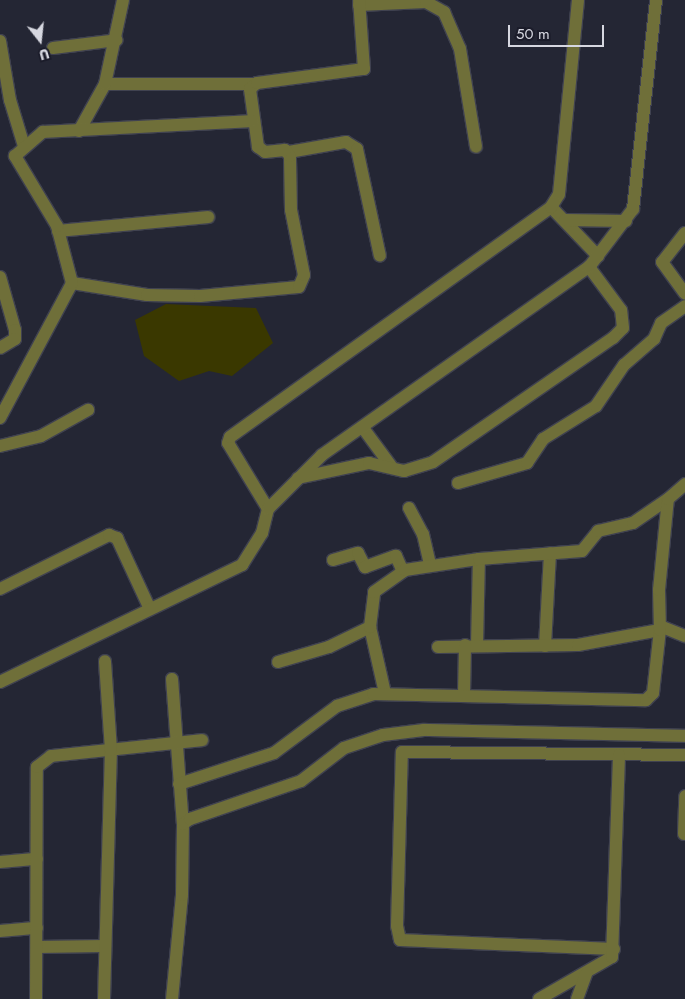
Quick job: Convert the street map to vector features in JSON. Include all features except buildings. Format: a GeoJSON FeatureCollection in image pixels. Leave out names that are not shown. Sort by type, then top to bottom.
{"type":"FeatureCollection","features":[{"type":"Feature","properties":{"kind":"street"},"geometry":{"type":"LineString","coordinates":[[78,131],[106,84],[117,40],[123,0]]}},
{"type":"Feature","properties":{"kind":"street"},"geometry":{"type":"LineString","coordinates":[[268,509],[228,443],[230,437],[551,207],[564,170],[578,0]]}},
{"type":"Feature","properties":{"kind":"street"},"geometry":{"type":"LineString","coordinates":[[0,682],[149,607],[242,565],[262,533],[268,509],[298,478],[363,428],[589,267],[626,221],[637,190],[656,0]]}},
{"type":"Feature","properties":{"kind":"street"},"geometry":{"type":"LineString","coordinates":[[106,84],[253,84],[364,69],[359,3],[426,2],[444,12],[464,68],[476,147]]}},
{"type":"Feature","properties":{"kind":"street"},"geometry":{"type":"LineString","coordinates":[[53,48],[117,40]]}},
{"type":"Feature","properties":{"kind":"street"},"geometry":{"type":"LineString","coordinates":[[0,41],[10,100],[24,146]]}},
{"type":"Feature","properties":{"kind":"street"},"geometry":{"type":"LineString","coordinates":[[253,84],[253,121],[261,150],[289,152],[352,143],[380,256]]}},
{"type":"Feature","properties":{"kind":"street"},"geometry":{"type":"LineString","coordinates":[[0,418],[72,283],[58,231],[15,156],[24,146],[43,132],[253,121]]}},
{"type":"Feature","properties":{"kind":"street"},"geometry":{"type":"LineString","coordinates":[[72,283],[174,296],[299,287],[304,275],[291,210],[289,152]]}},
{"type":"Feature","properties":{"kind":"street"},"geometry":{"type":"LineString","coordinates":[[551,207],[598,256]]}},
{"type":"Feature","properties":{"kind":"street"},"geometry":{"type":"LineString","coordinates":[[58,231],[208,217]]}},
{"type":"Feature","properties":{"kind":"street"},"geometry":{"type":"LineString","coordinates":[[565,220],[626,221]]}},
{"type":"Feature","properties":{"kind":"street"},"geometry":{"type":"LineString","coordinates":[[685,232],[662,262],[685,294]]}},
{"type":"Feature","properties":{"kind":"street"},"geometry":{"type":"LineString","coordinates":[[298,478],[369,463],[412,469],[445,456],[623,328],[621,310],[589,267]]}},
{"type":"Feature","properties":{"kind":"street"},"geometry":{"type":"LineString","coordinates":[[0,277],[15,330],[15,339],[0,348]]}},
{"type":"Feature","properties":{"kind":"street"},"geometry":{"type":"LineString","coordinates":[[458,483],[527,463],[543,439],[596,406],[624,365],[654,339],[661,323],[685,306]]}},
{"type":"Feature","properties":{"kind":"street"},"geometry":{"type":"LineString","coordinates":[[0,446],[41,436],[88,410]]}},
{"type":"Feature","properties":{"kind":"street"},"geometry":{"type":"LineString","coordinates":[[363,428],[391,466]]}},
{"type":"Feature","properties":{"kind":"street"},"geometry":{"type":"LineString","coordinates":[[386,693],[370,627],[372,594],[403,572],[430,564],[479,558],[582,552],[598,531],[633,523],[685,484]]}},
{"type":"Feature","properties":{"kind":"street"},"geometry":{"type":"LineString","coordinates":[[179,784],[274,753],[337,706],[386,693],[649,697],[660,628],[668,498]]}},
{"type":"Feature","properties":{"kind":"street"},"geometry":{"type":"LineString","coordinates":[[409,508],[423,534],[430,564]]}},
{"type":"Feature","properties":{"kind":"street"},"geometry":{"type":"LineString","coordinates":[[0,590],[109,535],[117,538],[149,607]]}},
{"type":"Feature","properties":{"kind":"street"},"geometry":{"type":"LineString","coordinates":[[333,560],[358,553],[364,567],[397,556],[403,572]]}},
{"type":"Feature","properties":{"kind":"street"},"geometry":{"type":"LineString","coordinates":[[544,646],[550,553]]}},
{"type":"Feature","properties":{"kind":"street"},"geometry":{"type":"LineString","coordinates":[[464,694],[471,645],[479,558]]}},
{"type":"Feature","properties":{"kind":"street"},"geometry":{"type":"LineString","coordinates":[[278,662],[329,647],[370,627]]}},
{"type":"Feature","properties":{"kind":"street"},"geometry":{"type":"LineString","coordinates":[[438,647],[583,644],[614,635],[660,628],[685,636]]}},
{"type":"Feature","properties":{"kind":"street"},"geometry":{"type":"LineString","coordinates":[[104,999],[111,750],[105,661]]}},
{"type":"Feature","properties":{"kind":"street"},"geometry":{"type":"LineString","coordinates":[[172,679],[179,784],[184,824],[182,895],[172,999]]}},
{"type":"Feature","properties":{"kind":"street"},"geometry":{"type":"LineString","coordinates":[[184,824],[301,781],[344,748],[382,735],[424,730],[685,736]]}},
{"type":"Feature","properties":{"kind":"street"},"geometry":{"type":"LineString","coordinates":[[36,999],[37,859],[41,761],[111,750],[202,740]]}},
{"type":"Feature","properties":{"kind":"street"},"geometry":{"type":"LineString","coordinates":[[614,949],[405,942],[398,936],[402,752],[685,755]]}},
{"type":"Feature","properties":{"kind":"street"},"geometry":{"type":"LineString","coordinates":[[539,999],[610,960],[614,949],[618,755]]}},
{"type":"Feature","properties":{"kind":"street"},"geometry":{"type":"LineString","coordinates":[[684,834],[685,796]]}},
{"type":"Feature","properties":{"kind":"street"},"geometry":{"type":"LineString","coordinates":[[0,862],[37,859]]}},
{"type":"Feature","properties":{"kind":"street"},"geometry":{"type":"LineString","coordinates":[[0,931],[37,928]]}},
{"type":"Feature","properties":{"kind":"street"},"geometry":{"type":"LineString","coordinates":[[37,947],[104,946]]}},
{"type":"Feature","properties":{"kind":"street"},"geometry":{"type":"LineString","coordinates":[[577,999],[586,974]]}},
{"type":"Feature","properties":{"kind":"shaded area"},"geometry":{"type":"Polygon","coordinates":[[[166,304],[256,308],[273,343],[232,376],[209,371],[179,381],[144,356],[135,320],[166,304]]]}}]}
